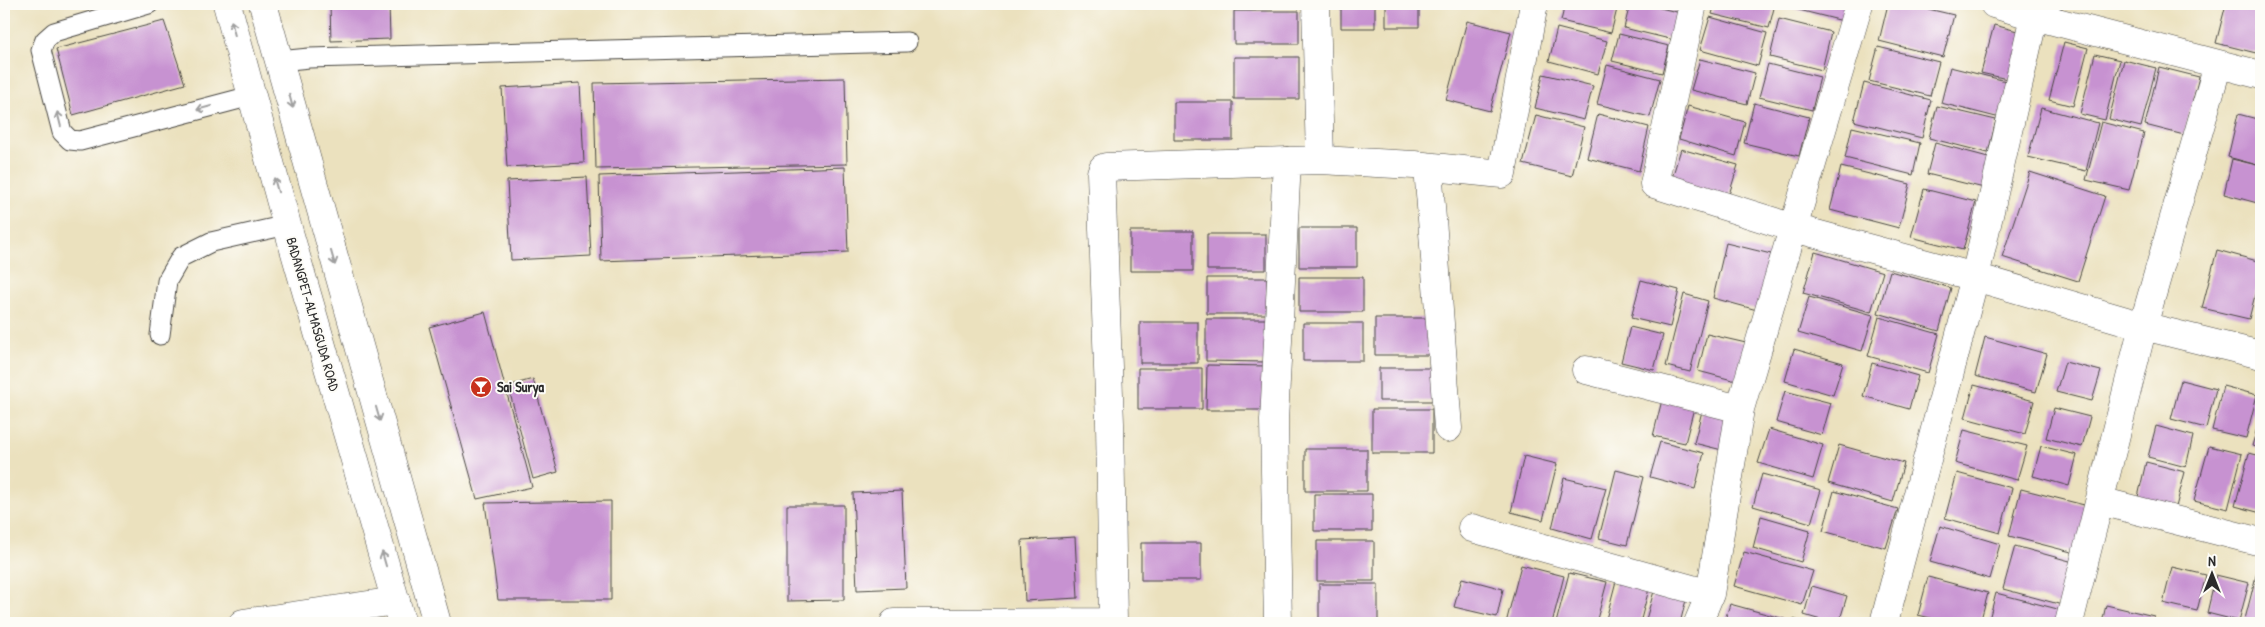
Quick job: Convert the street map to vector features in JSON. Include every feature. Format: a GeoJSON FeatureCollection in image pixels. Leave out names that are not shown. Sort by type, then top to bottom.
{"type":"FeatureCollection","features":[{"type":"Feature","properties":{"kind":"street","name":"BADANGPET-ALMASGUDA ROAD"},"geometry":{"type":"LineString","coordinates":[[226,4],[287,225],[399,612]]}},
{"type":"Feature","properties":{"kind":"street"},"geometry":{"type":"LineString","coordinates":[[262,4],[437,623]]}},
{"type":"Feature","properties":{"kind":"street"},"geometry":{"type":"LineString","coordinates":[[1316,4],[1320,160]]}},
{"type":"Feature","properties":{"kind":"street"},"geometry":{"type":"LineString","coordinates":[[894,623],[1113,622],[1110,423],[1101,173],[1103,168],[1320,160],[1502,174],[1534,4]]}},
{"type":"Feature","properties":{"kind":"street"},"geometry":{"type":"LineString","coordinates":[[1693,4],[1654,184],[1794,228],[1975,276],[2143,326],[2261,356]]}},
{"type":"Feature","properties":{"kind":"street"},"geometry":{"type":"LineString","coordinates":[[1698,623],[1710,594],[1740,409],[1859,4]]}},
{"type":"Feature","properties":{"kind":"street"},"geometry":{"type":"LineString","coordinates":[[1994,4],[2261,75]]}},
{"type":"Feature","properties":{"kind":"street"},"geometry":{"type":"LineString","coordinates":[[1884,623],[1975,276],[2034,16]]}},
{"type":"Feature","properties":{"kind":"street"},"geometry":{"type":"LineString","coordinates":[[2069,623],[2143,326],[2218,64]]}},
{"type":"Feature","properties":{"kind":"street"},"geometry":{"type":"LineString","coordinates":[[1278,623],[1274,421],[1287,161]]}},
{"type":"Feature","properties":{"kind":"street"},"geometry":{"type":"LineString","coordinates":[[1428,167],[1448,428]]}},
{"type":"Feature","properties":{"kind":"street"},"geometry":{"type":"LineString","coordinates":[[1586,370],[1740,409]]}},
{"type":"Feature","properties":{"kind":"street"},"geometry":{"type":"LineString","coordinates":[[2100,501],[2261,542]]}},
{"type":"Feature","properties":{"kind":"street"},"geometry":{"type":"LineString","coordinates":[[1472,528],[1710,594]]}},
{"type":"Feature","properties":{"kind":"street"},"geometry":{"type":"LineString","coordinates":[[243,623],[399,612]]}},
{"type":"Feature","properties":{"kind":"lane"},"geometry":{"type":"LineString","coordinates":[[149,4],[54,32],[45,40],[41,50],[62,132],[70,140],[80,141],[251,96]]}},
{"type":"Feature","properties":{"kind":"lane"},"geometry":{"type":"LineString","coordinates":[[279,61],[319,58],[907,42]]}},
{"type":"Feature","properties":{"kind":"lane"},"geometry":{"type":"LineString","coordinates":[[160,335],[167,281],[181,257],[212,242],[287,225]]}},
{"type":"Feature","properties":{"kind":"building"},"geometry":{"type":"Polygon","coordinates":[[[330,4],[389,4],[390,39],[331,41],[330,4]]]}},
{"type":"Feature","properties":{"kind":"building"},"geometry":{"type":"Polygon","coordinates":[[[1341,4],[1375,4],[1375,28],[1341,28],[1341,4]]]}},
{"type":"Feature","properties":{"kind":"building"},"geometry":{"type":"Polygon","coordinates":[[[1386,4],[1419,4],[1419,27],[1386,27],[1386,4]]]}},
{"type":"Feature","properties":{"kind":"building"},"geometry":{"type":"Polygon","coordinates":[[[1565,4],[1618,5],[1611,33],[1561,21],[1565,4]]]}},
{"type":"Feature","properties":{"kind":"building"},"geometry":{"type":"Polygon","coordinates":[[[1630,4],[1644,4],[1681,13],[1674,40],[1624,28],[1630,4]]]}},
{"type":"Feature","properties":{"kind":"building"},"geometry":{"type":"Polygon","coordinates":[[[1660,4],[1687,4],[1685,11],[1660,4]]]}},
{"type":"Feature","properties":{"kind":"building"},"geometry":{"type":"Polygon","coordinates":[[[1715,4],[1775,4],[1769,28],[1712,14],[1715,4]]]}},
{"type":"Feature","properties":{"kind":"building"},"geometry":{"type":"Polygon","coordinates":[[[1787,4],[1847,4],[1843,21],[1787,7],[1787,4]]]}},
{"type":"Feature","properties":{"kind":"building"},"geometry":{"type":"Polygon","coordinates":[[[1888,4],[1907,4],[1954,15],[1943,57],[1879,41],[1888,4]]]}},
{"type":"Feature","properties":{"kind":"building"},"geometry":{"type":"Polygon","coordinates":[[[2049,4],[2063,4],[2062,8],[2049,4]]]}},
{"type":"Feature","properties":{"kind":"building"},"geometry":{"type":"Polygon","coordinates":[[[2226,4],[2236,4],[2261,10],[2260,54],[2216,43],[2226,4]]]}},
{"type":"Feature","properties":{"kind":"building"},"geometry":{"type":"Polygon","coordinates":[[[1234,11],[1299,11],[1299,44],[1234,44],[1234,11]]]}},
{"type":"Feature","properties":{"kind":"building"},"geometry":{"type":"Polygon","coordinates":[[[1710,17],[1767,33],[1758,66],[1700,50],[1710,17]]]}},
{"type":"Feature","properties":{"kind":"building"},"geometry":{"type":"Polygon","coordinates":[[[1779,19],[1831,32],[1822,70],[1770,57],[1779,19]]]}},
{"type":"Feature","properties":{"kind":"building"},"geometry":{"type":"Polygon","coordinates":[[[164,21],[185,84],[73,115],[56,49],[164,21]]]}},
{"type":"Feature","properties":{"kind":"building"},"geometry":{"type":"Polygon","coordinates":[[[1467,21],[1511,32],[1490,111],[1446,100],[1467,21]]]}},
{"type":"Feature","properties":{"kind":"building"},"geometry":{"type":"Polygon","coordinates":[[[1994,25],[2029,34],[2016,81],[1981,73],[1994,25]]]}},
{"type":"Feature","properties":{"kind":"building"},"geometry":{"type":"Polygon","coordinates":[[[1557,28],[1607,41],[1598,74],[1549,61],[1557,28]]]}},
{"type":"Feature","properties":{"kind":"building"},"geometry":{"type":"Polygon","coordinates":[[[1619,34],[1669,46],[1662,73],[1612,61],[1619,34]]]}},
{"type":"Feature","properties":{"kind":"building"},"geometry":{"type":"Polygon","coordinates":[[[2064,42],[2088,48],[2073,106],[2049,100],[2064,42]]]}},
{"type":"Feature","properties":{"kind":"building"},"geometry":{"type":"Polygon","coordinates":[[[1878,47],[1939,62],[1930,96],[1869,81],[1878,47]]]}},
{"type":"Feature","properties":{"kind":"building"},"geometry":{"type":"Polygon","coordinates":[[[2095,54],[2120,60],[2105,120],[2080,114],[2095,54]]]}},
{"type":"Feature","properties":{"kind":"building"},"geometry":{"type":"Polygon","coordinates":[[[1234,57],[1299,57],[1299,99],[1234,99],[1234,57]]]}},
{"type":"Feature","properties":{"kind":"building"},"geometry":{"type":"Polygon","coordinates":[[[1700,59],[1755,73],[1747,104],[1691,90],[1700,59]]]}},
{"type":"Feature","properties":{"kind":"building"},"geometry":{"type":"Polygon","coordinates":[[[2124,60],[2156,68],[2141,127],[2109,119],[2124,60]]]}},
{"type":"Feature","properties":{"kind":"building"},"geometry":{"type":"Polygon","coordinates":[[[1768,64],[1820,77],[1812,110],[1759,97],[1768,64]]]}},
{"type":"Feature","properties":{"kind":"building"},"geometry":{"type":"Polygon","coordinates":[[[1607,65],[1660,79],[1650,117],[1597,104],[1607,65]]]}},
{"type":"Feature","properties":{"kind":"building"},"geometry":{"type":"Polygon","coordinates":[[[1950,67],[2010,82],[2000,118],[1941,103],[1950,67]]]}},
{"type":"Feature","properties":{"kind":"building"},"geometry":{"type":"Polygon","coordinates":[[[2159,67],[2199,77],[2184,135],[2145,125],[2159,67]]]}},
{"type":"Feature","properties":{"kind":"building"},"geometry":{"type":"Polygon","coordinates":[[[1543,74],[1593,86],[1584,120],[1535,108],[1543,74]]]}},
{"type":"Feature","properties":{"kind":"building"},"geometry":{"type":"Polygon","coordinates":[[[845,78],[847,164],[596,169],[594,83],[845,78]]]}},
{"type":"Feature","properties":{"kind":"building"},"geometry":{"type":"Polygon","coordinates":[[[580,83],[584,163],[507,167],[502,88],[580,83]]]}},
{"type":"Feature","properties":{"kind":"building"},"geometry":{"type":"Polygon","coordinates":[[[1864,83],[1931,100],[1922,138],[1854,121],[1864,83]]]}},
{"type":"Feature","properties":{"kind":"building"},"geometry":{"type":"Polygon","coordinates":[[[1174,102],[1233,102],[1233,140],[1174,140],[1174,102]]]}},
{"type":"Feature","properties":{"kind":"building"},"geometry":{"type":"Polygon","coordinates":[[[1754,103],[1809,117],[1799,156],[1744,143],[1754,103]]]}},
{"type":"Feature","properties":{"kind":"building"},"geometry":{"type":"Polygon","coordinates":[[[1688,106],[1745,122],[1736,156],[1679,139],[1688,106]]]}},
{"type":"Feature","properties":{"kind":"building"},"geometry":{"type":"Polygon","coordinates":[[[1937,106],[1996,120],[1988,153],[1929,138],[1937,106]]]}},
{"type":"Feature","properties":{"kind":"building"},"geometry":{"type":"Polygon","coordinates":[[[2041,108],[2098,123],[2086,171],[2028,157],[2041,108]]]}},
{"type":"Feature","properties":{"kind":"building"},"geometry":{"type":"Polygon","coordinates":[[[1598,114],[1649,127],[1639,171],[1587,158],[1598,114]]]}},
{"type":"Feature","properties":{"kind":"building"},"geometry":{"type":"Polygon","coordinates":[[[2238,114],[2261,120],[2261,166],[2228,157],[2238,114]]]}},
{"type":"Feature","properties":{"kind":"building"},"geometry":{"type":"Polygon","coordinates":[[[1536,115],[1584,127],[1572,176],[1523,164],[1536,115]]]}},
{"type":"Feature","properties":{"kind":"building"},"geometry":{"type":"Polygon","coordinates":[[[2101,122],[2144,133],[2129,190],[2086,180],[2101,122]]]}},
{"type":"Feature","properties":{"kind":"building"},"geometry":{"type":"Polygon","coordinates":[[[1852,127],[1920,143],[1913,175],[1845,158],[1852,127]]]}},
{"type":"Feature","properties":{"kind":"building"},"geometry":{"type":"Polygon","coordinates":[[[1935,143],[1992,158],[1984,188],[1927,174],[1935,143]]]}},
{"type":"Feature","properties":{"kind":"building"},"geometry":{"type":"Polygon","coordinates":[[[1681,149],[1738,165],[1728,198],[1671,181],[1681,149]]]}},
{"type":"Feature","properties":{"kind":"building"},"geometry":{"type":"Polygon","coordinates":[[[2232,159],[2261,166],[2261,204],[2224,194],[2232,159]]]}},
{"type":"Feature","properties":{"kind":"building"},"geometry":{"type":"Polygon","coordinates":[[[845,167],[848,252],[601,261],[599,176],[845,167]]]}},
{"type":"Feature","properties":{"kind":"building"},"geometry":{"type":"Polygon","coordinates":[[[1841,167],[1910,184],[1899,228],[1830,210],[1841,167]]]}},
{"type":"Feature","properties":{"kind":"building"},"geometry":{"type":"Polygon","coordinates":[[[2030,172],[2105,196],[2078,281],[2002,257],[2030,172]]]}},
{"type":"Feature","properties":{"kind":"building"},"geometry":{"type":"Polygon","coordinates":[[[587,177],[591,256],[511,260],[507,181],[587,177]]]}},
{"type":"Feature","properties":{"kind":"building"},"geometry":{"type":"Polygon","coordinates":[[[1924,189],[1976,202],[1963,250],[1911,237],[1924,189]]]}},
{"type":"Feature","properties":{"kind":"building"},"geometry":{"type":"Polygon","coordinates":[[[1299,228],[1357,228],[1357,267],[1299,267],[1299,228]]]}},
{"type":"Feature","properties":{"kind":"building"},"geometry":{"type":"Polygon","coordinates":[[[1130,231],[1193,231],[1193,271],[1130,271],[1130,231]]]}},
{"type":"Feature","properties":{"kind":"building"},"geometry":{"type":"Polygon","coordinates":[[[1207,234],[1266,234],[1266,270],[1207,270],[1207,234]]]}},
{"type":"Feature","properties":{"kind":"building"},"geometry":{"type":"Polygon","coordinates":[[[1726,243],[1771,254],[1757,310],[1713,298],[1726,243]]]}},
{"type":"Feature","properties":{"kind":"building"},"geometry":{"type":"Polygon","coordinates":[[[2217,250],[2261,262],[2261,271],[2249,319],[2202,308],[2217,250]]]}},
{"type":"Feature","properties":{"kind":"building"},"geometry":{"type":"Polygon","coordinates":[[[1815,252],[1883,272],[1871,312],[1803,293],[1815,252]]]}},
{"type":"Feature","properties":{"kind":"building"},"geometry":{"type":"Polygon","coordinates":[[[1890,271],[1951,288],[1939,331],[1878,313],[1890,271]]]}},
{"type":"Feature","properties":{"kind":"building"},"geometry":{"type":"Polygon","coordinates":[[[1299,277],[1363,277],[1363,312],[1299,312],[1299,277]]]}},
{"type":"Feature","properties":{"kind":"building"},"geometry":{"type":"Polygon","coordinates":[[[1207,278],[1267,278],[1267,314],[1207,314],[1207,278]]]}},
{"type":"Feature","properties":{"kind":"building"},"geometry":{"type":"Polygon","coordinates":[[[1641,280],[1679,290],[1670,327],[1631,318],[1641,280]]]}},
{"type":"Feature","properties":{"kind":"building"},"geometry":{"type":"Polygon","coordinates":[[[1684,294],[1708,301],[1690,372],[1666,366],[1684,294]]]}},
{"type":"Feature","properties":{"kind":"building"},"geometry":{"type":"Polygon","coordinates":[[[1809,297],[1873,315],[1862,351],[1798,333],[1809,297]]]}},
{"type":"Feature","properties":{"kind":"building"},"geometry":{"type":"Polygon","coordinates":[[[485,312],[532,487],[477,499],[429,327],[485,312]]]}},
{"type":"Feature","properties":{"kind":"building"},"geometry":{"type":"Polygon","coordinates":[[[1879,317],[1939,334],[1928,373],[1868,356],[1879,317]]]}},
{"type":"Feature","properties":{"kind":"building"},"geometry":{"type":"Polygon","coordinates":[[[1375,318],[1439,318],[1439,355],[1375,355],[1375,318]]]}},
{"type":"Feature","properties":{"kind":"building"},"geometry":{"type":"Polygon","coordinates":[[[1206,319],[1268,319],[1267,362],[1206,361],[1206,319]]]}},
{"type":"Feature","properties":{"kind":"building"},"geometry":{"type":"Polygon","coordinates":[[[1140,322],[1198,322],[1198,363],[1140,363],[1140,322]]]}},
{"type":"Feature","properties":{"kind":"building"},"geometry":{"type":"Polygon","coordinates":[[[1303,323],[1363,323],[1363,361],[1303,361],[1303,323]]]}},
{"type":"Feature","properties":{"kind":"building"},"geometry":{"type":"Polygon","coordinates":[[[1630,327],[1663,335],[1654,370],[1621,362],[1630,327]]]}},
{"type":"Feature","properties":{"kind":"building"},"geometry":{"type":"Polygon","coordinates":[[[1707,334],[1746,343],[1736,381],[1698,371],[1707,334]]]}},
{"type":"Feature","properties":{"kind":"building"},"geometry":{"type":"Polygon","coordinates":[[[1985,337],[2047,354],[2036,392],[1975,376],[1985,337]]]}},
{"type":"Feature","properties":{"kind":"building"},"geometry":{"type":"Polygon","coordinates":[[[1794,349],[1843,363],[1833,395],[1785,381],[1794,349]]]}},
{"type":"Feature","properties":{"kind":"building"},"geometry":{"type":"Polygon","coordinates":[[[2065,362],[2101,371],[2092,401],[2056,392],[2065,362]]]}},
{"type":"Feature","properties":{"kind":"building"},"geometry":{"type":"Polygon","coordinates":[[[1872,363],[1918,376],[1909,409],[1863,396],[1872,363]]]}},
{"type":"Feature","properties":{"kind":"building"},"geometry":{"type":"Polygon","coordinates":[[[1207,365],[1269,366],[1269,410],[1206,410],[1207,365]]]}},
{"type":"Feature","properties":{"kind":"building"},"geometry":{"type":"Polygon","coordinates":[[[1138,368],[1202,368],[1202,409],[1138,409],[1138,368]]]}},
{"type":"Feature","properties":{"kind":"building"},"geometry":{"type":"Polygon","coordinates":[[[1379,368],[1434,368],[1434,401],[1379,401],[1379,368]]]}},
{"type":"Feature","properties":{"kind":"building"},"geometry":{"type":"Polygon","coordinates":[[[533,379],[558,472],[533,479],[508,386],[533,379]]]}},
{"type":"Feature","properties":{"kind":"building"},"geometry":{"type":"Polygon","coordinates":[[[2181,380],[2216,389],[2206,428],[2171,419],[2181,380]]]}},
{"type":"Feature","properties":{"kind":"building"},"geometry":{"type":"Polygon","coordinates":[[[1974,385],[2034,401],[2025,434],[1965,418],[1974,385]]]}},
{"type":"Feature","properties":{"kind":"building"},"geometry":{"type":"Polygon","coordinates":[[[2223,386],[2257,395],[2246,438],[2212,430],[2223,386]]]}},
{"type":"Feature","properties":{"kind":"building"},"geometry":{"type":"Polygon","coordinates":[[[1785,391],[1831,403],[1822,435],[1776,422],[1785,391]]]}},
{"type":"Feature","properties":{"kind":"building"},"geometry":{"type":"Polygon","coordinates":[[[1662,400],[1694,408],[1685,443],[1653,436],[1662,400]]]}},
{"type":"Feature","properties":{"kind":"building"},"geometry":{"type":"Polygon","coordinates":[[[2054,408],[2090,417],[2082,447],[2046,438],[2054,408]]]}},
{"type":"Feature","properties":{"kind":"building"},"geometry":{"type":"Polygon","coordinates":[[[1372,409],[1432,409],[1432,453],[1372,453],[1372,409]]]}},
{"type":"Feature","properties":{"kind":"building"},"geometry":{"type":"Polygon","coordinates":[[[1702,411],[1730,418],[1722,450],[1694,443],[1702,411]]]}},
{"type":"Feature","properties":{"kind":"building"},"geometry":{"type":"Polygon","coordinates":[[[2261,413],[2261,448],[2252,446],[2261,413]]]}},
{"type":"Feature","properties":{"kind":"building"},"geometry":{"type":"Polygon","coordinates":[[[2156,426],[2193,436],[2186,467],[2148,457],[2156,426]]]}},
{"type":"Feature","properties":{"kind":"building"},"geometry":{"type":"Polygon","coordinates":[[[1769,429],[1823,445],[1813,479],[1758,463],[1769,429]]]}},
{"type":"Feature","properties":{"kind":"building"},"geometry":{"type":"Polygon","coordinates":[[[1964,430],[2027,446],[2017,480],[1955,463],[1964,430]]]}},
{"type":"Feature","properties":{"kind":"building"},"geometry":{"type":"Polygon","coordinates":[[[1660,442],[1704,453],[1695,489],[1650,477],[1660,442]]]}},
{"type":"Feature","properties":{"kind":"building"},"geometry":{"type":"Polygon","coordinates":[[[1839,445],[1904,463],[1893,502],[1828,483],[1839,445]]]}},
{"type":"Feature","properties":{"kind":"building"},"geometry":{"type":"Polygon","coordinates":[[[2041,446],[2077,455],[2069,486],[2033,476],[2041,446]]]}},
{"type":"Feature","properties":{"kind":"building"},"geometry":{"type":"Polygon","coordinates":[[[2209,446],[2242,454],[2228,509],[2194,501],[2209,446]]]}},
{"type":"Feature","properties":{"kind":"building"},"geometry":{"type":"Polygon","coordinates":[[[1305,449],[1367,449],[1367,491],[1305,491],[1305,449]]]}},
{"type":"Feature","properties":{"kind":"building"},"geometry":{"type":"Polygon","coordinates":[[[2249,453],[2261,456],[2261,513],[2235,506],[2249,453]]]}},
{"type":"Feature","properties":{"kind":"building"},"geometry":{"type":"Polygon","coordinates":[[[1524,456],[1557,464],[1543,520],[1511,512],[1524,456]]]}},
{"type":"Feature","properties":{"kind":"building"},"geometry":{"type":"Polygon","coordinates":[[[2146,462],[2185,472],[2176,507],[2138,497],[2146,462]]]}},
{"type":"Feature","properties":{"kind":"building"},"geometry":{"type":"Polygon","coordinates":[[[1616,470],[1644,477],[1627,545],[1599,538],[1616,470]]]}},
{"type":"Feature","properties":{"kind":"building"},"geometry":{"type":"Polygon","coordinates":[[[1957,473],[2012,488],[2000,533],[1945,518],[1957,473]]]}},
{"type":"Feature","properties":{"kind":"building"},"geometry":{"type":"Polygon","coordinates":[[[1762,474],[1821,490],[1811,523],[1753,506],[1762,474]]]}},
{"type":"Feature","properties":{"kind":"building"},"geometry":{"type":"Polygon","coordinates":[[[1564,478],[1606,488],[1592,539],[1552,528],[1564,478]]]}},
{"type":"Feature","properties":{"kind":"building"},"geometry":{"type":"Polygon","coordinates":[[[2021,489],[2096,508],[2083,555],[2009,536],[2021,489]]]}},
{"type":"Feature","properties":{"kind":"building"},"geometry":{"type":"Polygon","coordinates":[[[902,491],[906,588],[857,590],[853,493],[902,491]]]}},
{"type":"Feature","properties":{"kind":"building"},"geometry":{"type":"Polygon","coordinates":[[[1834,491],[1898,509],[1886,548],[1823,531],[1834,491]]]}},
{"type":"Feature","properties":{"kind":"building"},"geometry":{"type":"Polygon","coordinates":[[[1314,494],[1372,494],[1372,531],[1314,531],[1314,494]]]}},
{"type":"Feature","properties":{"kind":"building"},"geometry":{"type":"Polygon","coordinates":[[[611,501],[611,600],[498,600],[485,503],[611,501]]]}},
{"type":"Feature","properties":{"kind":"building"},"geometry":{"type":"Polygon","coordinates":[[[787,505],[844,505],[844,600],[787,601],[787,505]]]}},
{"type":"Feature","properties":{"kind":"building"},"geometry":{"type":"Polygon","coordinates":[[[1761,516],[1810,530],[1801,562],[1753,548],[1761,516]]]}},
{"type":"Feature","properties":{"kind":"building"},"geometry":{"type":"Polygon","coordinates":[[[1940,526],[2000,544],[1990,579],[1930,562],[1940,526]]]}},
{"type":"Feature","properties":{"kind":"building"},"geometry":{"type":"Polygon","coordinates":[[[1075,537],[1078,598],[1025,601],[1022,540],[1075,537]]]}},
{"type":"Feature","properties":{"kind":"building"},"geometry":{"type":"Polygon","coordinates":[[[1317,541],[1374,541],[1374,581],[1317,581],[1317,541]]]}},
{"type":"Feature","properties":{"kind":"building"},"geometry":{"type":"Polygon","coordinates":[[[1141,543],[1201,543],[1201,580],[1141,580],[1141,543]]]}},
{"type":"Feature","properties":{"kind":"building"},"geometry":{"type":"Polygon","coordinates":[[[2015,546],[2077,563],[2066,606],[2003,589],[2015,546]]]}},
{"type":"Feature","properties":{"kind":"building"},"geometry":{"type":"Polygon","coordinates":[[[1744,552],[1813,571],[1802,605],[1734,586],[1744,552]]]}},
{"type":"Feature","properties":{"kind":"building"},"geometry":{"type":"Polygon","coordinates":[[[1521,565],[1564,576],[1552,623],[1506,623],[1521,565]]]}},
{"type":"Feature","properties":{"kind":"building"},"geometry":{"type":"Polygon","coordinates":[[[2172,567],[2206,575],[2197,611],[2163,603],[2172,567]]]}},
{"type":"Feature","properties":{"kind":"building"},"geometry":{"type":"Polygon","coordinates":[[[2258,568],[2261,569],[2261,623],[2244,623],[2258,568]]]}},
{"type":"Feature","properties":{"kind":"building"},"geometry":{"type":"Polygon","coordinates":[[[1569,573],[1607,582],[1596,623],[1556,623],[1569,573]]]}},
{"type":"Feature","properties":{"kind":"building"},"geometry":{"type":"Polygon","coordinates":[[[2216,575],[2249,583],[2239,621],[2207,613],[2216,575]]]}},
{"type":"Feature","properties":{"kind":"building"},"geometry":{"type":"Polygon","coordinates":[[[1928,577],[1988,593],[1980,623],[1951,623],[1918,615],[1928,577]]]}},
{"type":"Feature","properties":{"kind":"building"},"geometry":{"type":"Polygon","coordinates":[[[1462,578],[1503,589],[1497,617],[1454,607],[1462,578]]]}},
{"type":"Feature","properties":{"kind":"building"},"geometry":{"type":"Polygon","coordinates":[[[1616,581],[1649,589],[1640,623],[1605,623],[1616,581]]]}},
{"type":"Feature","properties":{"kind":"building"},"geometry":{"type":"Polygon","coordinates":[[[1319,584],[1378,584],[1378,621],[1319,621],[1319,584]]]}},
{"type":"Feature","properties":{"kind":"building"},"geometry":{"type":"Polygon","coordinates":[[[1812,586],[1847,596],[1839,623],[1831,623],[1804,615],[1812,586]]]}},
{"type":"Feature","properties":{"kind":"building"},"geometry":{"type":"Polygon","coordinates":[[[1654,591],[1686,600],[1680,623],[1645,623],[1654,591]]]}},
{"type":"Feature","properties":{"kind":"building"},"geometry":{"type":"Polygon","coordinates":[[[1996,593],[2069,612],[2066,623],[1988,623],[1996,593]]]}},
{"type":"Feature","properties":{"kind":"building"},"geometry":{"type":"Polygon","coordinates":[[[1730,604],[1788,620],[1787,623],[1724,623],[1730,604]]]}},
{"type":"Feature","properties":{"kind":"building"},"geometry":{"type":"Polygon","coordinates":[[[2106,605],[2154,616],[2152,623],[2102,623],[2106,605]]]}},
{"type":"Feature","properties":{"kind":"building"},"geometry":{"type":"Polygon","coordinates":[[[1793,619],[1806,623],[1792,623],[1793,619]]]}},
{"type":"Feature","properties":{"kind":"building"},"geometry":{"type":"Polygon","coordinates":[[[1909,620],[1921,623],[1908,623],[1909,620]]]}},
{"type":"Feature","properties":{"kind":"place","name":"Sai Surya"},"geometry":{"type":"Point","coordinates":[481,387]}}]}
